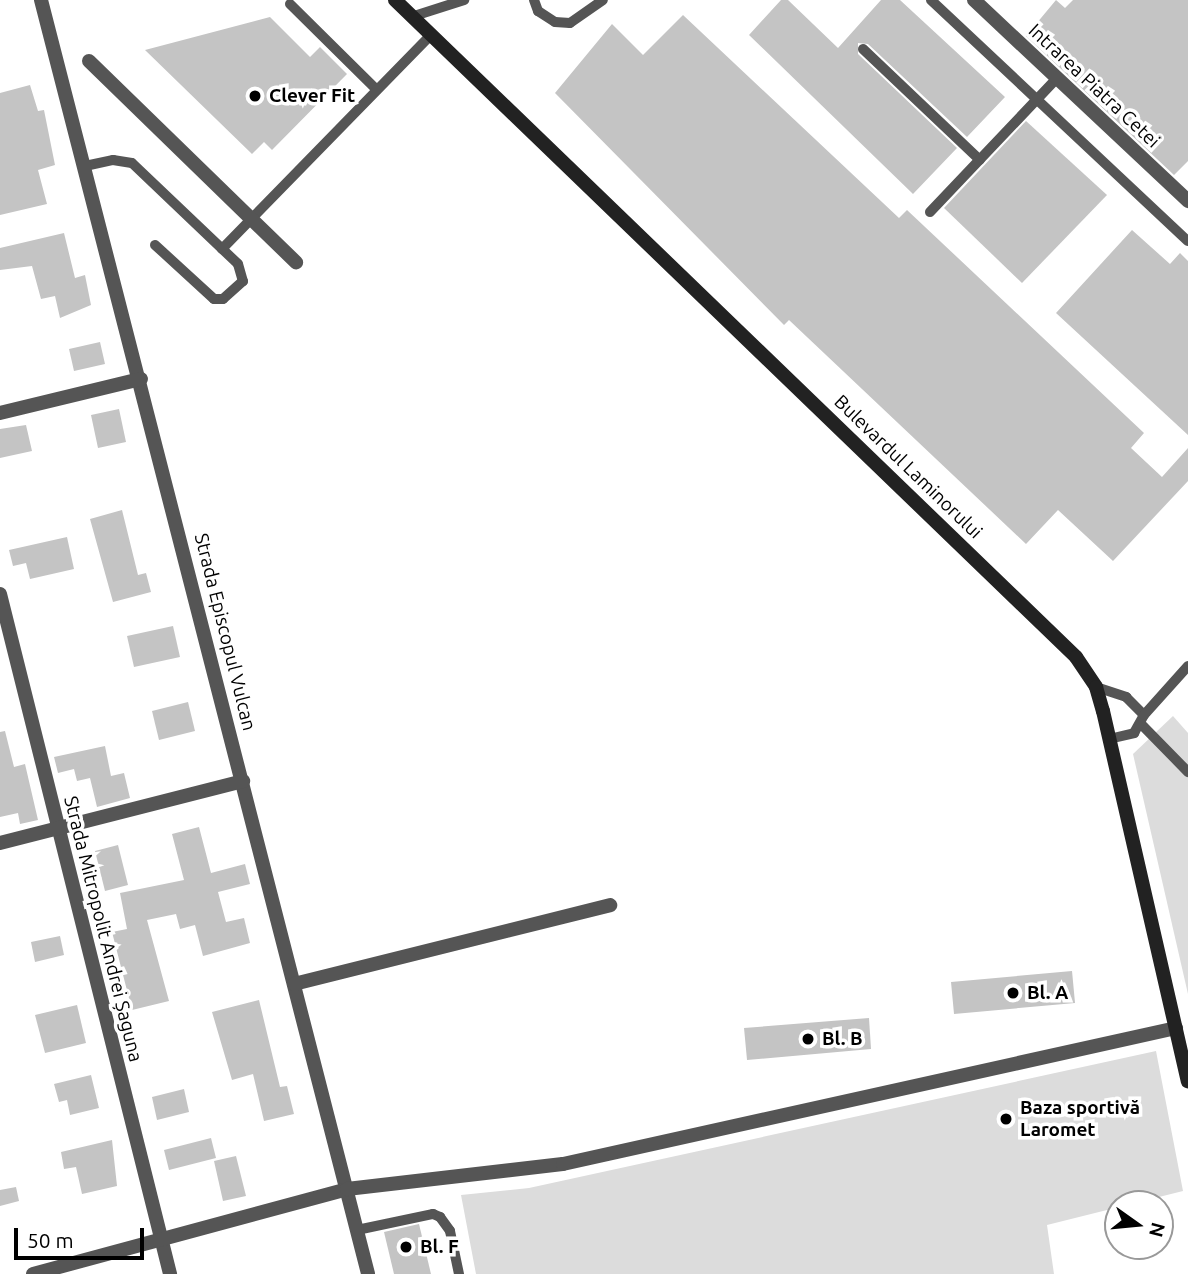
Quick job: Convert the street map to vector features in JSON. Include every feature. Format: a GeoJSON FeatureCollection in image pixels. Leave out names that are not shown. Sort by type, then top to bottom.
{"type":"FeatureCollection","features":[{"type":"Feature","properties":{"kind":"street","name":"Strada Episcopul Vulcan"},"geometry":{"type":"LineString","coordinates":[[41,0],[141,379],[368,1274]]}},
{"type":"Feature","properties":{"kind":"street","name":"Bulevardul Laminorului"},"geometry":{"type":"LineString","coordinates":[[395,0],[1076,657],[1096,687],[1188,1081]]}},
{"type":"Feature","properties":{"kind":"street","name":"Intrarea Piatra Cetei"},"geometry":{"type":"LineString","coordinates":[[974,0],[1188,201]]}},
{"type":"Feature","properties":{"kind":"street"},"geometry":{"type":"LineString","coordinates":[[89,61],[296,262]]}},
{"type":"Feature","properties":{"kind":"street"},"geometry":{"type":"LineString","coordinates":[[0,413],[141,379]]}},
{"type":"Feature","properties":{"kind":"street","name":"Strada Mitropolit Andrei Șaguna"},"geometry":{"type":"LineString","coordinates":[[0,594],[170,1274]]}},
{"type":"Feature","properties":{"kind":"street"},"geometry":{"type":"LineString","coordinates":[[0,843],[243,781]]}},
{"type":"Feature","properties":{"kind":"street"},"geometry":{"type":"LineString","coordinates":[[294,984],[610,905]]}},
{"type":"Feature","properties":{"kind":"street"},"geometry":{"type":"LineString","coordinates":[[33,1274],[347,1189],[563,1164],[1176,1028]]}},
{"type":"Feature","properties":{"kind":"lane"},"geometry":{"type":"LineString","coordinates":[[411,16],[464,0]]}},
{"type":"Feature","properties":{"kind":"lane"},"geometry":{"type":"LineString","coordinates":[[534,0],[538,11],[555,22],[570,23],[603,0]]}},
{"type":"Feature","properties":{"kind":"lane"},"geometry":{"type":"LineString","coordinates":[[931,0],[1188,242]]}},
{"type":"Feature","properties":{"kind":"lane"},"geometry":{"type":"LineString","coordinates":[[290,4],[377,90]]}},
{"type":"Feature","properties":{"kind":"lane"},"geometry":{"type":"LineString","coordinates":[[222,249],[431,35]]}},
{"type":"Feature","properties":{"kind":"lane"},"geometry":{"type":"LineString","coordinates":[[863,50],[980,160]]}},
{"type":"Feature","properties":{"kind":"lane"},"geometry":{"type":"LineString","coordinates":[[930,212],[1058,78]]}},
{"type":"Feature","properties":{"kind":"lane"},"geometry":{"type":"LineString","coordinates":[[85,166],[113,160],[132,163],[222,249],[244,273],[243,281],[222,299],[205,293],[155,245]]}},
{"type":"Feature","properties":{"kind":"lane"},"geometry":{"type":"LineString","coordinates":[[1109,739],[1134,733],[1188,666]]}},
{"type":"Feature","properties":{"kind":"lane"},"geometry":{"type":"LineString","coordinates":[[1096,687],[1126,697],[1188,772]]}},
{"type":"Feature","properties":{"kind":"lane"},"geometry":{"type":"LineString","coordinates":[[357,1230],[433,1214],[440,1217],[450,1231],[459,1274]]}},
{"type":"Feature","properties":{"kind":"shaded area"},"geometry":{"type":"Polygon","coordinates":[[[1173,716],[1188,733],[1188,994],[1133,754],[1173,716]]]}},
{"type":"Feature","properties":{"kind":"shaded area","name":"Baza sportivă Laromet"},"geometry":{"type":"Polygon","coordinates":[[[1156,1051],[1183,1191],[1174,1193],[1174,1190],[1104,1190],[1104,1211],[1047,1225],[1054,1274],[476,1274],[461,1195],[529,1188],[1156,1051]]]}},
{"type":"Feature","properties":{"kind":"building"},"geometry":{"type":"Polygon","coordinates":[[[781,0],[788,0],[838,48],[881,0],[900,0],[1005,97],[967,137],[868,44],[858,43],[858,54],[957,148],[913,194],[749,35],[781,0]]]}},
{"type":"Feature","properties":{"kind":"building"},"geometry":{"type":"Polygon","coordinates":[[[1056,0],[1065,8],[1073,0],[1188,0],[1188,161],[1174,175],[1026,36],[1056,0]]]}},
{"type":"Feature","properties":{"kind":"building"},"geometry":{"type":"Polygon","coordinates":[[[683,15],[899,218],[907,210],[1144,433],[1131,448],[1162,477],[1188,448],[1188,481],[1113,561],[1058,510],[1026,544],[789,320],[784,325],[555,93],[612,24],[643,55],[683,15]]]}},
{"type":"Feature","properties":{"kind":"building"},"geometry":{"type":"Polygon","coordinates":[[[270,17],[310,57],[320,47],[347,74],[272,150],[264,142],[252,154],[145,50],[270,17]]]}},
{"type":"Feature","properties":{"kind":"building"},"geometry":{"type":"Polygon","coordinates":[[[30,85],[38,111],[44,110],[55,165],[38,170],[47,204],[0,215],[0,93],[30,85]]]}},
{"type":"Feature","properties":{"kind":"building"},"geometry":{"type":"Polygon","coordinates":[[[1026,121],[1107,195],[1022,283],[944,208],[1026,121]]]}},
{"type":"Feature","properties":{"kind":"building"},"geometry":{"type":"Polygon","coordinates":[[[1132,230],[1170,264],[1180,253],[1188,261],[1188,435],[1056,313],[1132,230]]]}},
{"type":"Feature","properties":{"kind":"building"},"geometry":{"type":"Polygon","coordinates":[[[64,233],[75,278],[85,275],[91,305],[60,318],[55,296],[41,299],[32,266],[0,270],[0,248],[64,233]]]}},
{"type":"Feature","properties":{"kind":"building"},"geometry":{"type":"Polygon","coordinates":[[[100,342],[105,364],[74,371],[69,349],[100,342]]]}},
{"type":"Feature","properties":{"kind":"building"},"geometry":{"type":"Polygon","coordinates":[[[119,409],[126,442],[98,448],[91,415],[119,409]]]}},
{"type":"Feature","properties":{"kind":"building"},"geometry":{"type":"Polygon","coordinates":[[[26,425],[32,451],[0,458],[0,429],[26,425]]]}},
{"type":"Feature","properties":{"kind":"building"},"geometry":{"type":"Polygon","coordinates":[[[122,510],[138,575],[146,573],[151,592],[113,602],[90,519],[122,510]]]}},
{"type":"Feature","properties":{"kind":"building"},"geometry":{"type":"Polygon","coordinates":[[[67,537],[74,569],[30,579],[26,563],[13,566],[9,550],[67,537]]]}},
{"type":"Feature","properties":{"kind":"building"},"geometry":{"type":"Polygon","coordinates":[[[173,626],[180,657],[134,667],[127,636],[173,626]]]}},
{"type":"Feature","properties":{"kind":"building"},"geometry":{"type":"Polygon","coordinates":[[[188,702],[195,731],[159,740],[152,711],[188,702]]]}},
{"type":"Feature","properties":{"kind":"building"},"geometry":{"type":"Polygon","coordinates":[[[5,731],[14,767],[25,764],[38,820],[20,824],[18,813],[0,817],[0,732],[5,731]]]}},
{"type":"Feature","properties":{"kind":"building"},"geometry":{"type":"Polygon","coordinates":[[[105,746],[111,776],[124,773],[130,798],[97,807],[90,778],[77,781],[74,769],[58,773],[54,757],[105,746]]]}},
{"type":"Feature","properties":{"kind":"building"},"geometry":{"type":"Polygon","coordinates":[[[199,827],[211,873],[245,864],[250,884],[218,892],[226,922],[244,918],[250,943],[203,956],[195,925],[180,929],[176,914],[147,920],[169,1001],[132,1010],[112,932],[127,929],[120,893],[184,880],[172,834],[199,827]]]}},
{"type":"Feature","properties":{"kind":"building"},"geometry":{"type":"Polygon","coordinates":[[[118,845],[128,885],[105,891],[95,851],[118,845]]]}},
{"type":"Feature","properties":{"kind":"building"},"geometry":{"type":"Polygon","coordinates":[[[60,936],[64,955],[35,962],[31,942],[60,936]]]}},
{"type":"Feature","properties":{"kind":"building","name":"Bl. A"},"geometry":{"type":"Polygon","coordinates":[[[1072,971],[1075,1003],[954,1014],[951,982],[1072,971]]]}},
{"type":"Feature","properties":{"kind":"building"},"geometry":{"type":"Polygon","coordinates":[[[259,1000],[280,1087],[287,1086],[294,1114],[264,1121],[253,1074],[232,1080],[212,1012],[259,1000]]]}},
{"type":"Feature","properties":{"kind":"building"},"geometry":{"type":"Polygon","coordinates":[[[77,1005],[86,1043],[45,1053],[35,1015],[77,1005]]]}},
{"type":"Feature","properties":{"kind":"building","name":"Bl. B"},"geometry":{"type":"Polygon","coordinates":[[[869,1018],[871,1049],[747,1060],[744,1028],[869,1018]]]}},
{"type":"Feature","properties":{"kind":"building"},"geometry":{"type":"Polygon","coordinates":[[[91,1075],[99,1108],[70,1115],[67,1100],[59,1102],[54,1084],[91,1075]]]}},
{"type":"Feature","properties":{"kind":"building"},"geometry":{"type":"Polygon","coordinates":[[[184,1089],[189,1112],[157,1120],[152,1097],[184,1089]]]}},
{"type":"Feature","properties":{"kind":"building"},"geometry":{"type":"Polygon","coordinates":[[[211,1138],[216,1158],[169,1170],[164,1150],[211,1138]]]}},
{"type":"Feature","properties":{"kind":"building"},"geometry":{"type":"Polygon","coordinates":[[[112,1140],[117,1186],[82,1194],[76,1167],[64,1169],[61,1152],[112,1140]]]}},
{"type":"Feature","properties":{"kind":"building"},"geometry":{"type":"Polygon","coordinates":[[[236,1156],[246,1196],[223,1201],[214,1161],[236,1156]]]}},
{"type":"Feature","properties":{"kind":"building"},"geometry":{"type":"Polygon","coordinates":[[[16,1187],[19,1201],[0,1206],[0,1190],[16,1187]]]}},
{"type":"Feature","properties":{"kind":"building","name":"Bl. F"},"geometry":{"type":"Polygon","coordinates":[[[419,1224],[431,1274],[394,1274],[384,1232],[419,1224]]]}},
{"type":"Feature","properties":{"kind":"place","name":"Clever Fit"},"geometry":{"type":"Point","coordinates":[255,96]}},
{"type":"Feature","properties":{"kind":"place","name":"Bl. A"},"geometry":{"type":"Point","coordinates":[1013,993]}},
{"type":"Feature","properties":{"kind":"place","name":"Bl. B"},"geometry":{"type":"Point","coordinates":[808,1039]}},
{"type":"Feature","properties":{"kind":"place","name":"Baza sportivă Laromet"},"geometry":{"type":"Point","coordinates":[1006,1119]}},
{"type":"Feature","properties":{"kind":"place","name":"Bl. F"},"geometry":{"type":"Point","coordinates":[406,1247]}}]}
